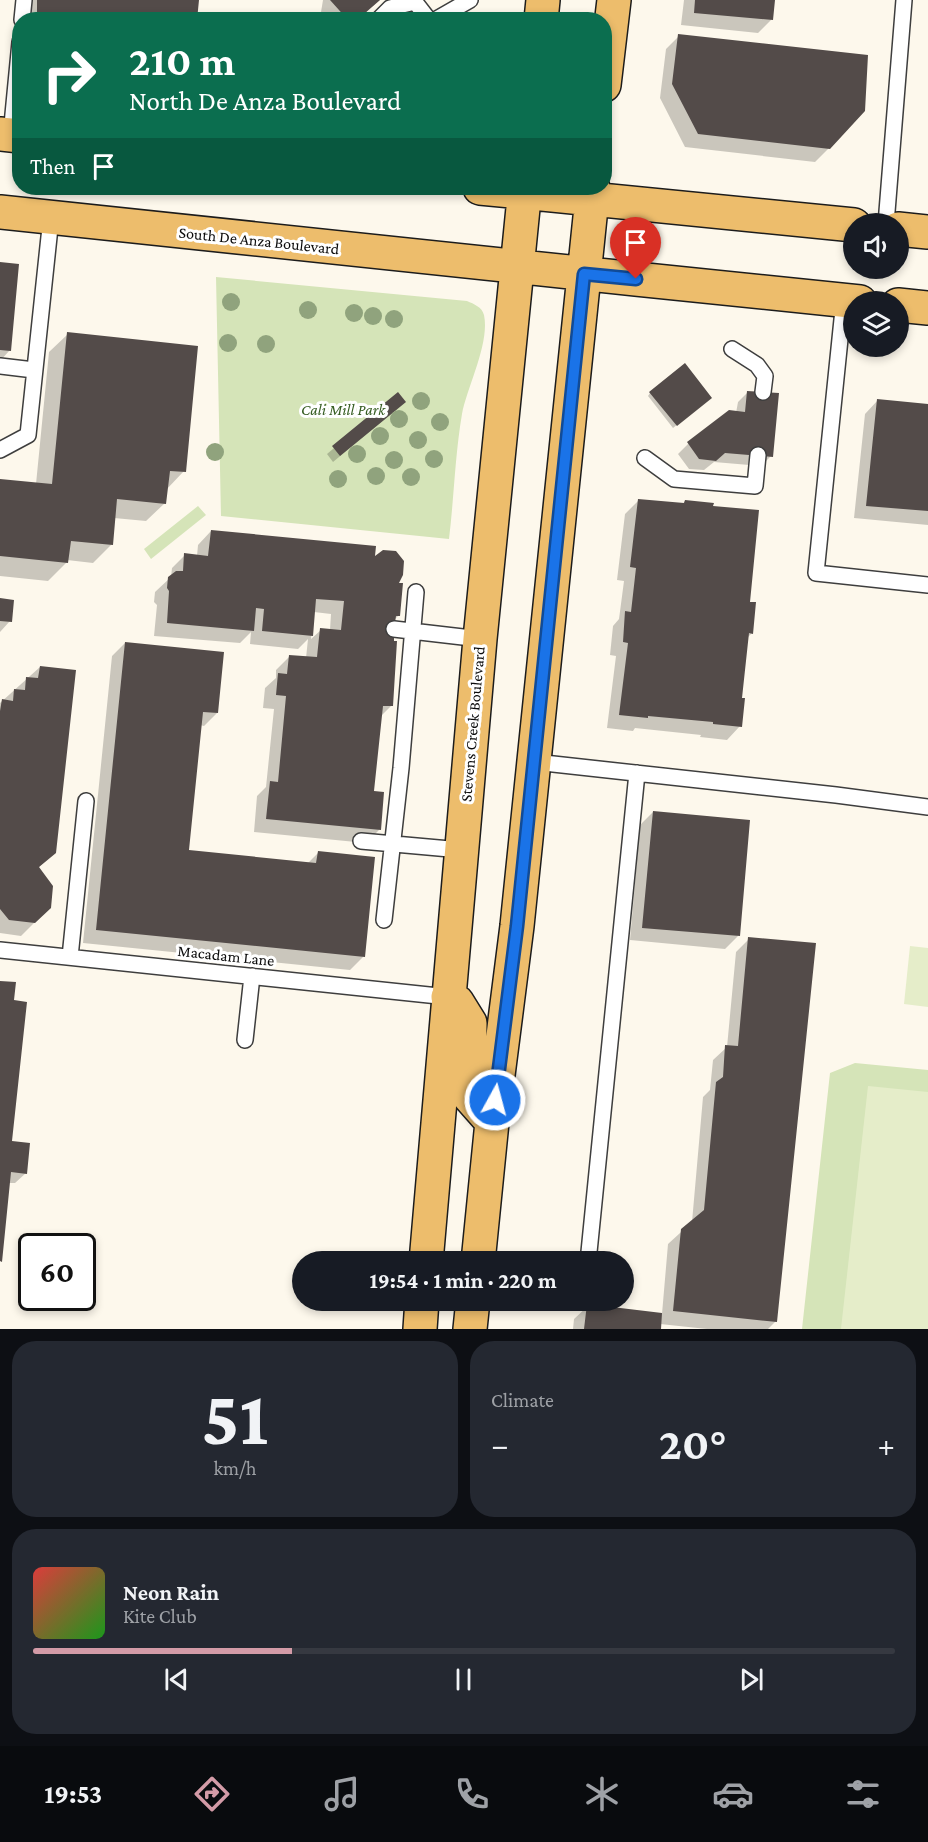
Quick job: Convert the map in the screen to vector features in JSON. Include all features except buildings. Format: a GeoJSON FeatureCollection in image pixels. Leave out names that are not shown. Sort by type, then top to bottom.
{"type":"FeatureCollection","features":[{"type":"Feature","properties":{"kind":"main road"},"geometry":{"type":"LineString","coordinates":[[612,17],[614,0]]}},
{"type":"Feature","properties":{"kind":"main road","name":"Stevens Creek Boulevard"},"geometry":{"type":"LineString","coordinates":[[427,1251],[480,639],[524,195]]}},
{"type":"Feature","properties":{"kind":"main road"},"geometry":{"type":"LineString","coordinates":[[479,1251],[492,1122],[535,762],[593,195]]}},
{"type":"Feature","properties":{"kind":"main road"},"geometry":{"type":"LineString","coordinates":[[609,195],[843,224]]}},
{"type":"Feature","properties":{"kind":"main road","name":"South De Anza Boulevard"},"geometry":{"type":"LineString","coordinates":[[0,212],[843,300]]}},
{"type":"Feature","properties":{"kind":"main road"},"geometry":{"type":"LineString","coordinates":[[909,230],[928,232]]}},
{"type":"Feature","properties":{"kind":"main road"},"geometry":{"type":"LineString","coordinates":[[909,306],[928,308]]}},
{"type":"Feature","properties":{"kind":"main road"},"geometry":{"type":"LineString","coordinates":[[448,997],[457,1002],[470,1023],[469,1096],[492,1122]]}},
{"type":"Feature","properties":{"kind":"main road"},"geometry":{"type":"LineString","coordinates":[[420,1329],[421,1311]]}},
{"type":"Feature","properties":{"kind":"main road"},"geometry":{"type":"LineString","coordinates":[[471,1329],[472,1311]]}},
{"type":"Feature","properties":{"kind":"lane"},"geometry":{"type":"LineString","coordinates":[[449,12],[470,0]]}},
{"type":"Feature","properties":{"kind":"lane"},"geometry":{"type":"LineString","coordinates":[[887,213],[904,0]]}},
{"type":"Feature","properties":{"kind":"lane"},"geometry":{"type":"LineString","coordinates":[[386,12],[390,8],[415,2],[423,12]]}},
{"type":"Feature","properties":{"kind":"lane"},"geometry":{"type":"LineString","coordinates":[[10,135],[12,116]]}},
{"type":"Feature","properties":{"kind":"lane"},"geometry":{"type":"LineString","coordinates":[[0,450],[28,435],[51,218]]}},
{"type":"Feature","properties":{"kind":"lane"},"geometry":{"type":"LineString","coordinates":[[732,348],[757,365],[765,376],[763,392]]}},
{"type":"Feature","properties":{"kind":"lane"},"geometry":{"type":"LineString","coordinates":[[845,357],[816,573],[928,585]]}},
{"type":"Feature","properties":{"kind":"lane"},"geometry":{"type":"LineString","coordinates":[[0,366],[34,370]]}},
{"type":"Feature","properties":{"kind":"lane"},"geometry":{"type":"LineString","coordinates":[[645,458],[674,479],[755,486],[758,455]]}},
{"type":"Feature","properties":{"kind":"lane"},"geometry":{"type":"LineString","coordinates":[[384,920],[402,768],[416,592]]}},
{"type":"Feature","properties":{"kind":"lane"},"geometry":{"type":"LineString","coordinates":[[394,629],[480,639]]}},
{"type":"Feature","properties":{"kind":"lane"},"geometry":{"type":"LineString","coordinates":[[535,762],[928,807]]}},
{"type":"Feature","properties":{"kind":"lane"},"geometry":{"type":"LineString","coordinates":[[589,1251],[637,773]]}},
{"type":"Feature","properties":{"kind":"lane"},"geometry":{"type":"LineString","coordinates":[[70,957],[86,801]]}},
{"type":"Feature","properties":{"kind":"lane"},"geometry":{"type":"LineString","coordinates":[[361,841],[461,850]]}},
{"type":"Feature","properties":{"kind":"lane","name":"Macadam Lane"},"geometry":{"type":"LineString","coordinates":[[0,950],[448,997]]}},
{"type":"Feature","properties":{"kind":"lane"},"geometry":{"type":"LineString","coordinates":[[246,1040],[252,976]]}},
{"type":"Feature","properties":{"kind":"green space","name":"Cali Mill Park"},"geometry":{"type":"Polygon","coordinates":[[[216,277],[467,301],[481,310],[484,315],[484,338],[462,414],[449,539],[221,516],[216,277]]]}},
{"type":"Feature","properties":{"kind":"green space"},"geometry":{"type":"Polygon","coordinates":[[[198,506],[206,515],[151,559],[144,549],[198,506]]]}},
{"type":"Feature","properties":{"kind":"green space"},"geometry":{"type":"Polygon","coordinates":[[[910,946],[928,948],[928,1007],[904,1004],[910,946]]]}},
{"type":"Feature","properties":{"kind":"green space"},"geometry":{"type":"Polygon","coordinates":[[[855,1063],[928,1070],[928,1329],[802,1329],[830,1073],[855,1063]]]}},
{"type":"Feature","properties":{"kind":"green space"},"geometry":{"type":"Polygon","coordinates":[[[868,1086],[928,1092],[928,1329],[841,1329],[868,1086]]]}},
{"type":"Feature","properties":{"kind":"route"},"geometry":{"type":"LineString","coordinates":[[495,1100],[517,926],[546,657],[584,274],[636,279]]}}]}
